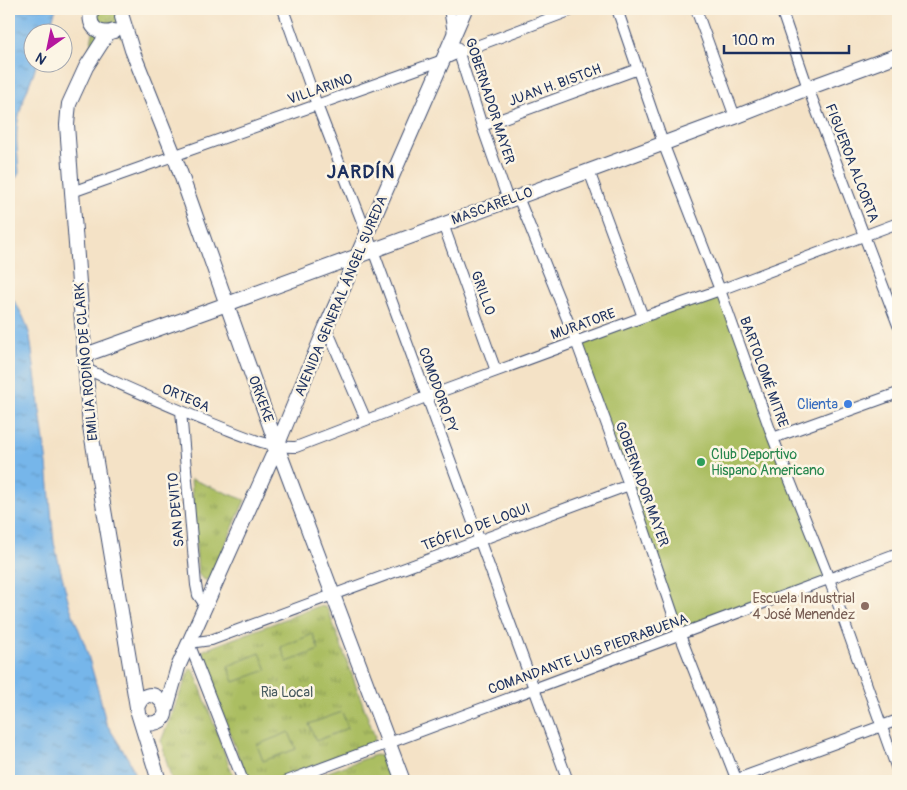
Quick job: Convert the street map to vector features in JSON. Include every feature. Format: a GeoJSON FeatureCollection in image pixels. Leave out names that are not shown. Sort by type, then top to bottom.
{"type":"FeatureCollection","features":[{"type":"Feature","properties":{"kind":"main road"},"geometry":{"type":"LineString","coordinates":[[92,9],[90,20],[105,31],[118,35],[132,50]]}},
{"type":"Feature","properties":{"kind":"main road","name":"AVENIDA GENERAL ÁNGEL SUREDA"},"geometry":{"type":"LineString","coordinates":[[178,667],[278,446],[326,327],[465,9]]}},
{"type":"Feature","properties":{"kind":"main road"},"geometry":{"type":"LineString","coordinates":[[105,31],[120,26],[123,12]]}},
{"type":"Feature","properties":{"kind":"main road","name":"ORKEKE"},"geometry":{"type":"LineString","coordinates":[[123,12],[132,50],[174,155],[278,446],[403,781]]}},
{"type":"Feature","properties":{"kind":"main road","name":"EMILIA RODIÑO DE CLARK"},"geometry":{"type":"LineString","coordinates":[[105,31],[86,67],[68,113],[72,192],[90,426],[128,657],[139,713],[159,781]]}},
{"type":"Feature","properties":{"kind":"main road","name":"MASCARELLO"},"geometry":{"type":"LineString","coordinates":[[85,355],[589,171],[898,55]]}},
{"type":"Feature","properties":{"kind":"main road","name":"EMILIA RODIÑO DE CLARK"},"geometry":{"type":"LineString","coordinates":[[128,657],[141,687],[151,696]]}},
{"type":"Feature","properties":{"kind":"main road"},"geometry":{"type":"LineString","coordinates":[[151,696],[160,699],[165,705],[164,714],[155,723],[151,724],[146,723],[139,713],[142,699],[151,696],[162,688],[178,667]]}},
{"type":"Feature","properties":{"kind":"main road"},"geometry":{"type":"LineString","coordinates":[[154,767],[153,750],[156,732],[164,714],[178,667]]}},
{"type":"Feature","properties":{"kind":"street","name":"COMODORO PY"},"geometry":{"type":"LineString","coordinates":[[284,9],[317,105],[373,250],[568,781]]}},
{"type":"Feature","properties":{"kind":"street","name":"GOBERNADOR MAYER"},"geometry":{"type":"LineString","coordinates":[[449,9],[458,53],[482,126],[576,341],[680,635],[735,781]]}},
{"type":"Feature","properties":{"kind":"street","name":"VILLARINO"},"geometry":{"type":"LineString","coordinates":[[72,192],[443,60],[575,9]]}},
{"type":"Feature","properties":{"kind":"street","name":"BARTOLOMÉ MITRE"},"geometry":{"type":"LineString","coordinates":[[617,9],[663,143],[720,290],[773,438],[829,579],[898,772]]}},
{"type":"Feature","properties":{"kind":"street"},"geometry":{"type":"LineString","coordinates":[[696,9],[735,117]]}},
{"type":"Feature","properties":{"kind":"street","name":"FIGUEROA ALCORTA"},"geometry":{"type":"LineString","coordinates":[[781,9],[808,88],[898,326]]}},
{"type":"Feature","properties":{"kind":"street","name":"JUAN H. BISTCH"},"geometry":{"type":"LineString","coordinates":[[482,126],[638,69]]}},
{"type":"Feature","properties":{"kind":"street"},"geometry":{"type":"LineString","coordinates":[[589,171],[643,316]]}},
{"type":"Feature","properties":{"kind":"street","name":"MURATORE"},"geometry":{"type":"LineString","coordinates":[[278,446],[296,447],[643,316],[720,290],[898,223]]}},
{"type":"Feature","properties":{"kind":"street","name":"GRILLO"},"geometry":{"type":"LineString","coordinates":[[443,224],[496,371]]}},
{"type":"Feature","properties":{"kind":"street"},"geometry":{"type":"LineString","coordinates":[[326,327],[366,420]]}},
{"type":"Feature","properties":{"kind":"street","name":"ORTEGA"},"geometry":{"type":"LineString","coordinates":[[86,369],[181,411],[254,440],[278,446]]}},
{"type":"Feature","properties":{"kind":"street"},"geometry":{"type":"LineString","coordinates":[[773,438],[898,393]]}},
{"type":"Feature","properties":{"kind":"street","name":"SAN DEVITO"},"geometry":{"type":"LineString","coordinates":[[181,411],[196,585],[198,595],[205,605]]}},
{"type":"Feature","properties":{"kind":"street","name":"TEÓFILO DE LOQUI"},"geometry":{"type":"LineString","coordinates":[[189,642],[211,640],[628,485]]}},
{"type":"Feature","properties":{"kind":"street","name":"COMANDANTE LUIS PIEDRABUENA"},"geometry":{"type":"LineString","coordinates":[[287,781],[898,553]]}},
{"type":"Feature","properties":{"kind":"street"},"geometry":{"type":"LineString","coordinates":[[189,642],[243,781]]}},
{"type":"Feature","properties":{"kind":"street"},"geometry":{"type":"LineString","coordinates":[[735,781],[898,720]]}},
{"type":"Feature","properties":{"kind":"green space"},"geometry":{"type":"Polygon","coordinates":[[[93,9],[119,9],[121,12],[122,39],[112,32],[86,67],[94,28],[93,9]]]}},
{"type":"Feature","properties":{"kind":"green space","name":"Club Deportivo Hispano Americano"},"geometry":{"type":"Polygon","coordinates":[[[720,290],[829,579],[680,635],[576,341],[720,290]]]}},
{"type":"Feature","properties":{"kind":"green space"},"geometry":{"type":"Polygon","coordinates":[[[191,479],[245,500],[208,580],[204,580],[198,573],[191,479]]]}},
{"type":"Feature","properties":{"kind":"green space","name":"Ria Local"},"geometry":{"type":"Polygon","coordinates":[[[319,606],[325,607],[328,610],[375,737],[374,741],[367,746],[272,781],[248,781],[201,658],[202,653],[204,650],[319,606]]]}},
{"type":"Feature","properties":{"kind":"green space"},"geometry":{"type":"Polygon","coordinates":[[[313,634],[319,650],[287,662],[281,647],[313,634]]]}},
{"type":"Feature","properties":{"kind":"green space"},"geometry":{"type":"Polygon","coordinates":[[[260,653],[267,670],[234,682],[228,666],[260,653]]]}},
{"type":"Feature","properties":{"kind":"green space"},"geometry":{"type":"Polygon","coordinates":[[[190,669],[194,670],[235,781],[172,781],[161,741],[190,669]]]}},
{"type":"Feature","properties":{"kind":"green space"},"geometry":{"type":"Polygon","coordinates":[[[342,712],[348,728],[316,741],[309,724],[342,712]]]}},
{"type":"Feature","properties":{"kind":"green space"},"geometry":{"type":"Polygon","coordinates":[[[289,732],[296,749],[263,761],[257,745],[289,732]]]}},
{"type":"Feature","properties":{"kind":"green space"},"geometry":{"type":"Polygon","coordinates":[[[375,755],[382,756],[391,781],[303,781],[375,755]]]}},
{"type":"Feature","properties":{"kind":"water"},"geometry":{"type":"Polygon","coordinates":[[[9,9],[56,9],[51,22],[22,22],[22,72],[34,72],[19,114],[17,127],[19,172],[9,185],[9,9]]]}},
{"type":"Feature","properties":{"kind":"water"},"geometry":{"type":"Polygon","coordinates":[[[9,294],[22,314],[30,336],[47,464],[54,543],[65,588],[70,607],[85,645],[106,723],[129,760],[137,781],[9,781],[9,294]]]}},
{"type":"Feature","properties":{"kind":"place","name":"Clienta"},"geometry":{"type":"Point","coordinates":[848,404]}},
{"type":"Feature","properties":{"kind":"place","name":"Club Deportivo Hispano Americano"},"geometry":{"type":"Point","coordinates":[701,462]}},
{"type":"Feature","properties":{"kind":"place","name":"Escuela Industrial 4 José Menendez"},"geometry":{"type":"Point","coordinates":[865,606]}},
{"type":"Feature","properties":{"kind":"district","name":"JARDÍN"},"geometry":{"type":"Point","coordinates":[361,172]}}]}
